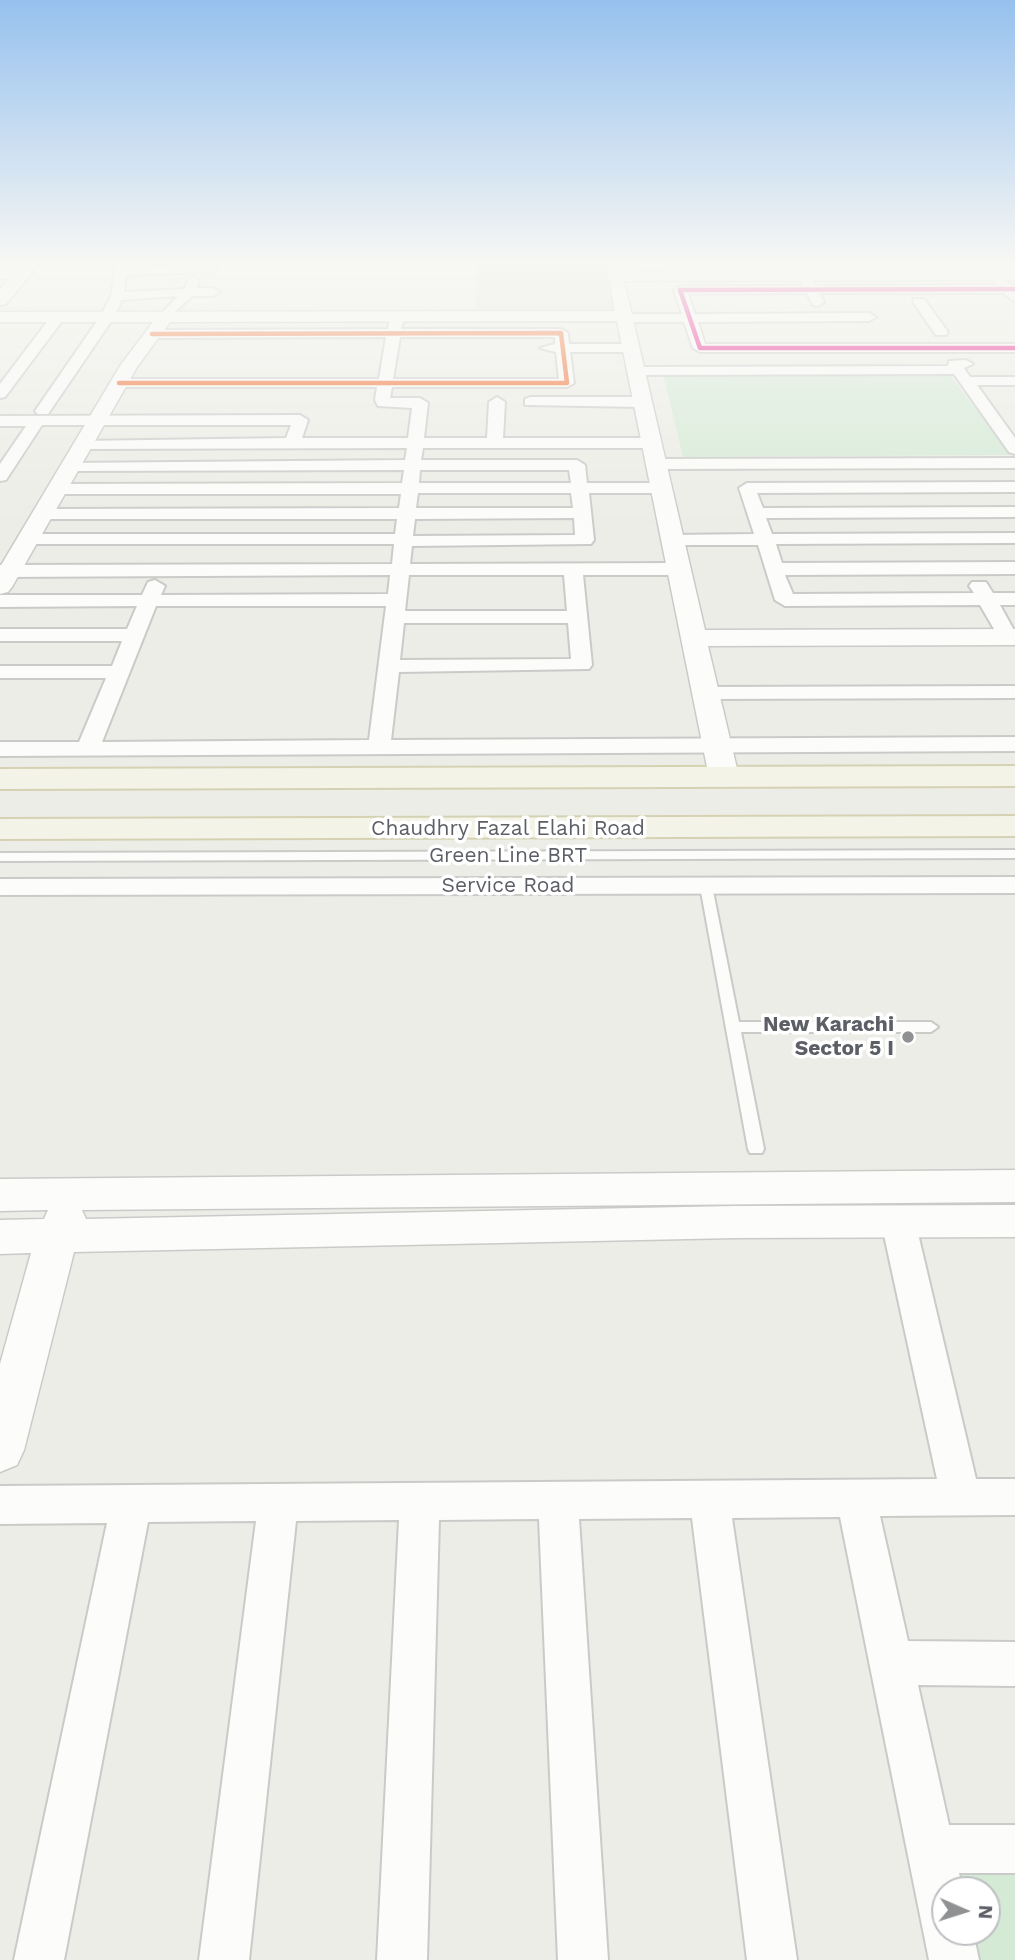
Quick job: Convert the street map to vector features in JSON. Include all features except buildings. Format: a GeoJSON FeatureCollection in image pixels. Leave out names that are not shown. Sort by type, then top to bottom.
{"type":"FeatureCollection","features":[{"type":"Feature","properties":{"kind":"main road"},"geometry":{"type":"LineString","coordinates":[[0,779],[179,778],[720,762],[1015,776]]}},
{"type":"Feature","properties":{"kind":"main road"},"geometry":{"type":"LineString","coordinates":[[69,829],[227,810],[578,811],[592,809],[599,801],[597,793],[578,786],[288,786],[179,778]]}},
{"type":"Feature","properties":{"kind":"main road"},"geometry":{"type":"LineString","coordinates":[[1015,791],[825,793],[816,797],[814,803],[820,810],[833,814],[1015,814]]}},
{"type":"Feature","properties":{"kind":"main road","name":"Chaudhry Fazal Elahi Road"},"geometry":{"type":"LineString","coordinates":[[0,829],[1015,826]]}},
{"type":"Feature","properties":{"kind":"street"},"geometry":{"type":"LineString","coordinates":[[0,394],[33,350]]}},
{"type":"Feature","properties":{"kind":"street"},"geometry":{"type":"LineString","coordinates":[[0,475],[84,350]]}},
{"type":"Feature","properties":{"kind":"street"},"geometry":{"type":"LineString","coordinates":[[3,576],[28,540],[103,411],[143,350]]}},
{"type":"Feature","properties":{"kind":"street"},"geometry":{"type":"LineString","coordinates":[[137,360],[208,350]]}},
{"type":"Feature","properties":{"kind":"street"},"geometry":{"type":"LineString","coordinates":[[137,360],[322,350]]}},
{"type":"Feature","properties":{"kind":"street"},"geometry":{"type":"LineString","coordinates":[[379,748],[415,443],[427,402],[375,403],[386,383],[391,350]]}},
{"type":"Feature","properties":{"kind":"street"},"geometry":{"type":"LineString","coordinates":[[137,360],[386,383],[567,383],[558,365],[562,350]]}},
{"type":"Feature","properties":{"kind":"street"},"geometry":{"type":"LineString","coordinates":[[632,350],[720,762]]}},
{"type":"Feature","properties":{"kind":"street"},"geometry":{"type":"LineString","coordinates":[[846,350],[857,370]]}},
{"type":"Feature","properties":{"kind":"street"},"geometry":{"type":"LineString","coordinates":[[978,364],[954,364],[1013,444]]}},
{"type":"Feature","properties":{"kind":"street"},"geometry":{"type":"LineString","coordinates":[[636,371],[857,370],[1015,381]]}},
{"type":"Feature","properties":{"kind":"street"},"geometry":{"type":"LineString","coordinates":[[980,401],[1003,401]]}},
{"type":"Feature","properties":{"kind":"street"},"geometry":{"type":"LineString","coordinates":[[495,443],[490,402],[643,402]]}},
{"type":"Feature","properties":{"kind":"street"},"geometry":{"type":"LineString","coordinates":[[0,421],[103,411],[305,403],[293,443]]}},
{"type":"Feature","properties":{"kind":"street"},"geometry":{"type":"LineString","coordinates":[[0,411],[40,416]]}},
{"type":"Feature","properties":{"kind":"street"},"geometry":{"type":"LineString","coordinates":[[995,421],[1015,421]]}},
{"type":"Feature","properties":{"kind":"street"},"geometry":{"type":"LineString","coordinates":[[84,444],[495,443],[654,453],[915,463],[1015,463]]}},
{"type":"Feature","properties":{"kind":"street"},"geometry":{"type":"LineString","coordinates":[[915,463],[942,512]]}},
{"type":"Feature","properties":{"kind":"street"},"geometry":{"type":"LineString","coordinates":[[28,540],[585,540],[577,464],[71,466]]}},
{"type":"Feature","properties":{"kind":"street"},"geometry":{"type":"LineString","coordinates":[[1015,487],[747,488],[785,600],[1015,599]]}},
{"type":"Feature","properties":{"kind":"street"},"geometry":{"type":"LineString","coordinates":[[58,489],[661,488]]}},
{"type":"Feature","properties":{"kind":"street"},"geometry":{"type":"LineString","coordinates":[[995,512],[1014,541]]}},
{"type":"Feature","properties":{"kind":"street"},"geometry":{"type":"LineString","coordinates":[[756,513],[1015,512]]}},
{"type":"Feature","properties":{"kind":"street"},"geometry":{"type":"LineString","coordinates":[[43,514],[582,513]]}},
{"type":"Feature","properties":{"kind":"street"},"geometry":{"type":"LineString","coordinates":[[672,540],[1014,541]]}},
{"type":"Feature","properties":{"kind":"street"},"geometry":{"type":"LineString","coordinates":[[969,568],[1011,637]]}},
{"type":"Feature","properties":{"kind":"street"},"geometry":{"type":"LineString","coordinates":[[774,569],[1015,568]]}},
{"type":"Feature","properties":{"kind":"street"},"geometry":{"type":"LineString","coordinates":[[389,666],[582,665],[573,569]]}},
{"type":"Feature","properties":{"kind":"street"},"geometry":{"type":"LineString","coordinates":[[3,576],[163,570],[679,569]]}},
{"type":"Feature","properties":{"kind":"street"},"geometry":{"type":"LineString","coordinates":[[88,748],[163,570]]}},
{"type":"Feature","properties":{"kind":"street"},"geometry":{"type":"LineString","coordinates":[[0,601],[148,601],[578,617]]}},
{"type":"Feature","properties":{"kind":"street"},"geometry":{"type":"LineString","coordinates":[[0,635],[134,635]]}},
{"type":"Feature","properties":{"kind":"street"},"geometry":{"type":"LineString","coordinates":[[694,638],[1011,637]]}},
{"type":"Feature","properties":{"kind":"street"},"geometry":{"type":"LineString","coordinates":[[0,672],[119,672]]}},
{"type":"Feature","properties":{"kind":"street"},"geometry":{"type":"LineString","coordinates":[[706,693],[1015,692]]}},
{"type":"Feature","properties":{"kind":"street"},"geometry":{"type":"LineString","coordinates":[[0,749],[379,748],[720,762],[1015,744]]}},
{"type":"Feature","properties":{"kind":"street","name":"Service Road"},"geometry":{"type":"LineString","coordinates":[[0,887],[1015,885]]}},
{"type":"Feature","properties":{"kind":"street"},"geometry":{"type":"LineString","coordinates":[[0,1195],[1015,1186]]}},
{"type":"Feature","properties":{"kind":"street"},"geometry":{"type":"LineString","coordinates":[[0,1450],[11,1377],[57,1236],[75,1195]]}},
{"type":"Feature","properties":{"kind":"street"},"geometry":{"type":"LineString","coordinates":[[898,1221],[961,1497]]}},
{"type":"Feature","properties":{"kind":"street"},"geometry":{"type":"LineString","coordinates":[[0,1237],[1015,1221]]}},
{"type":"Feature","properties":{"kind":"street"},"geometry":{"type":"LineString","coordinates":[[0,1506],[1015,1497]]}},
{"type":"Feature","properties":{"kind":"street"},"geometry":{"type":"LineString","coordinates":[[857,1500],[936,1876]]}},
{"type":"Feature","properties":{"kind":"street"},"geometry":{"type":"LineString","coordinates":[[710,1501],[772,1960]]}},
{"type":"Feature","properties":{"kind":"street"},"geometry":{"type":"LineString","coordinates":[[558,1502],[583,1960]]}},
{"type":"Feature","properties":{"kind":"street"},"geometry":{"type":"LineString","coordinates":[[402,1960],[420,1503]]}},
{"type":"Feature","properties":{"kind":"street"},"geometry":{"type":"LineString","coordinates":[[224,1960],[278,1504]]}},
{"type":"Feature","properties":{"kind":"street"},"geometry":{"type":"LineString","coordinates":[[40,1960],[131,1505]]}},
{"type":"Feature","properties":{"kind":"street"},"geometry":{"type":"LineString","coordinates":[[891,1663],[1015,1664]]}},
{"type":"Feature","properties":{"kind":"street"},"geometry":{"type":"LineString","coordinates":[[930,1849],[1015,1849]]}},
{"type":"Feature","properties":{"kind":"lane","name":"Green Line BRT"},"geometry":{"type":"LineString","coordinates":[[0,857],[1015,854]]}},
{"type":"Feature","properties":{"kind":"lane"},"geometry":{"type":"LineString","coordinates":[[706,886],[756,1149]]}},
{"type":"Feature","properties":{"kind":"lane"},"geometry":{"type":"LineString","coordinates":[[732,1027],[931,1027]]}},
{"type":"Feature","properties":{"kind":"green space"},"geometry":{"type":"Polygon","coordinates":[[[948,373],[1012,455],[683,457],[663,374],[948,373]]]}},
{"type":"Feature","properties":{"kind":"green space"},"geometry":{"type":"Polygon","coordinates":[[[930,1849],[1015,1849],[1015,1960],[953,1960],[950,1946],[1001,1946],[1001,1876],[940,1876],[930,1849]]]}},
{"type":"Feature","properties":{"kind":"transit line"},"geometry":{"type":"LineString","coordinates":[[119,383],[567,383],[563,350]]}},
{"type":"Feature","properties":{"kind":"place","name":"New Karachi Sector 5 I"},"geometry":{"type":"Point","coordinates":[908,1037]}}]}
